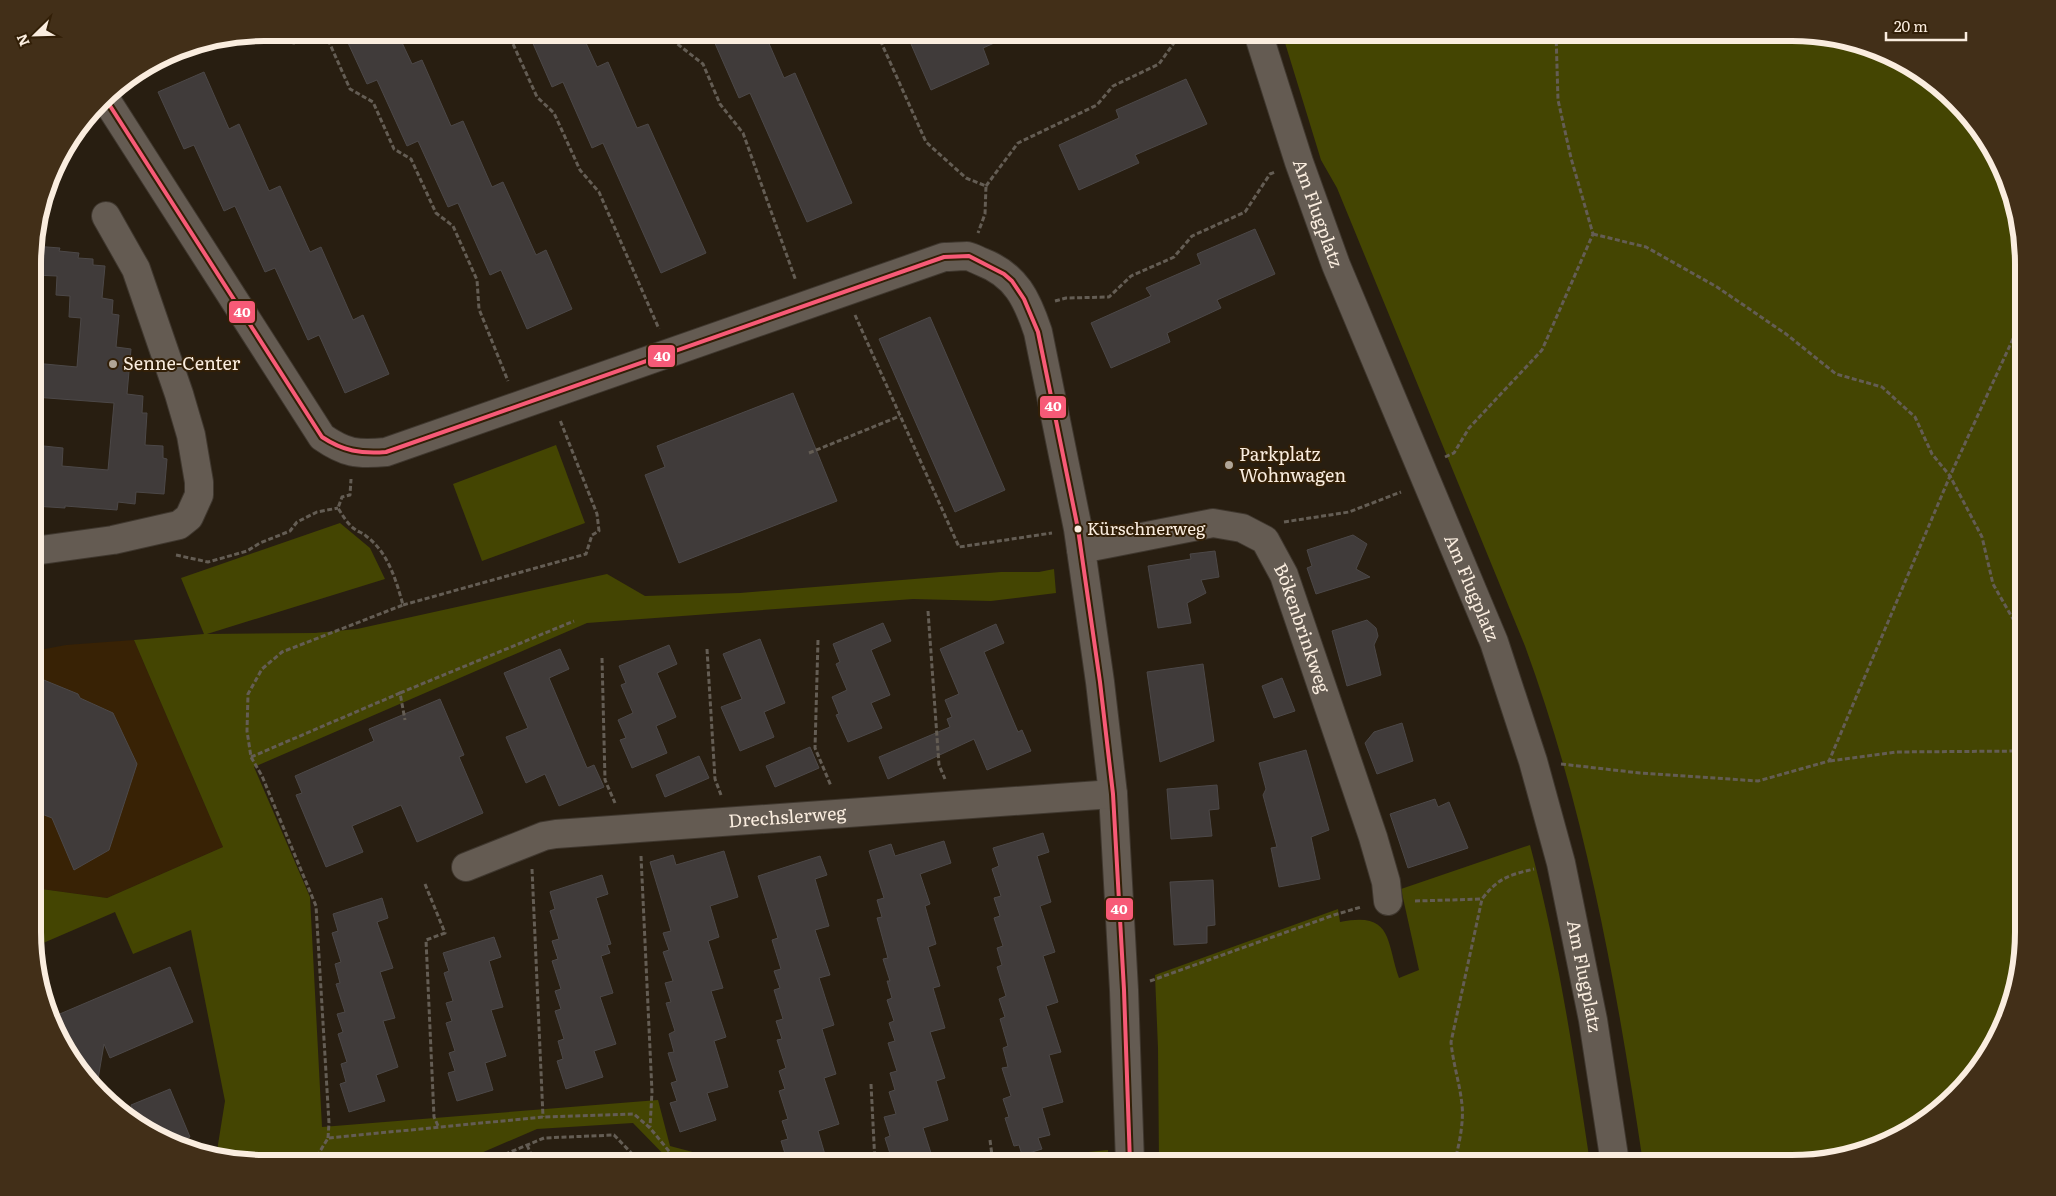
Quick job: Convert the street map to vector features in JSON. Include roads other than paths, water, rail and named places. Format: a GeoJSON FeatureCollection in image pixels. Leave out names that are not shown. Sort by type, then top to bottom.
{"type":"FeatureCollection","features":[{"type":"Feature","properties":{"kind":"street","name":"Am Flugplatz"},"geometry":{"type":"LineString","coordinates":[[1261,41],[1299,162],[1336,265],[1494,642],[1533,761],[1562,863],[1593,1020],[1614,1155]]}},
{"type":"Feature","properties":{"kind":"street"},"geometry":{"type":"LineString","coordinates":[[109,104],[322,437],[336,447],[351,453],[386,452],[518,404],[670,353],[937,259],[979,261],[1010,279],[1021,291],[1030,308],[1040,339],[1080,539],[1100,682],[1113,794],[1124,990],[1130,1155]]}},
{"type":"Feature","properties":{"kind":"street"},"geometry":{"type":"LineString","coordinates":[[41,550],[113,540],[179,525],[189,517],[199,495],[199,482],[191,435],[179,394],[136,269],[106,216]]}},
{"type":"Feature","properties":{"kind":"street","name":"Bökenbrinkweg"},"geometry":{"type":"LineString","coordinates":[[1080,539],[1213,523],[1242,528],[1265,540],[1284,574],[1373,837],[1386,882],[1388,901]]}},
{"type":"Feature","properties":{"kind":"street","name":"Drechslerweg"},"geometry":{"type":"LineString","coordinates":[[466,867],[531,841],[556,834],[1113,794]]}},
{"type":"Feature","properties":{"kind":"place","name":"Senne-Center"},"geometry":{"type":"Point","coordinates":[113,364]}},
{"type":"Feature","properties":{"kind":"place","name":"Parkplatz Wohnwagen"},"geometry":{"type":"Point","coordinates":[1229,465]}},
{"type":"Feature","properties":{"kind":"place","name":"Kürschnerweg"},"geometry":{"type":"Point","coordinates":[1078,529]}}]}
